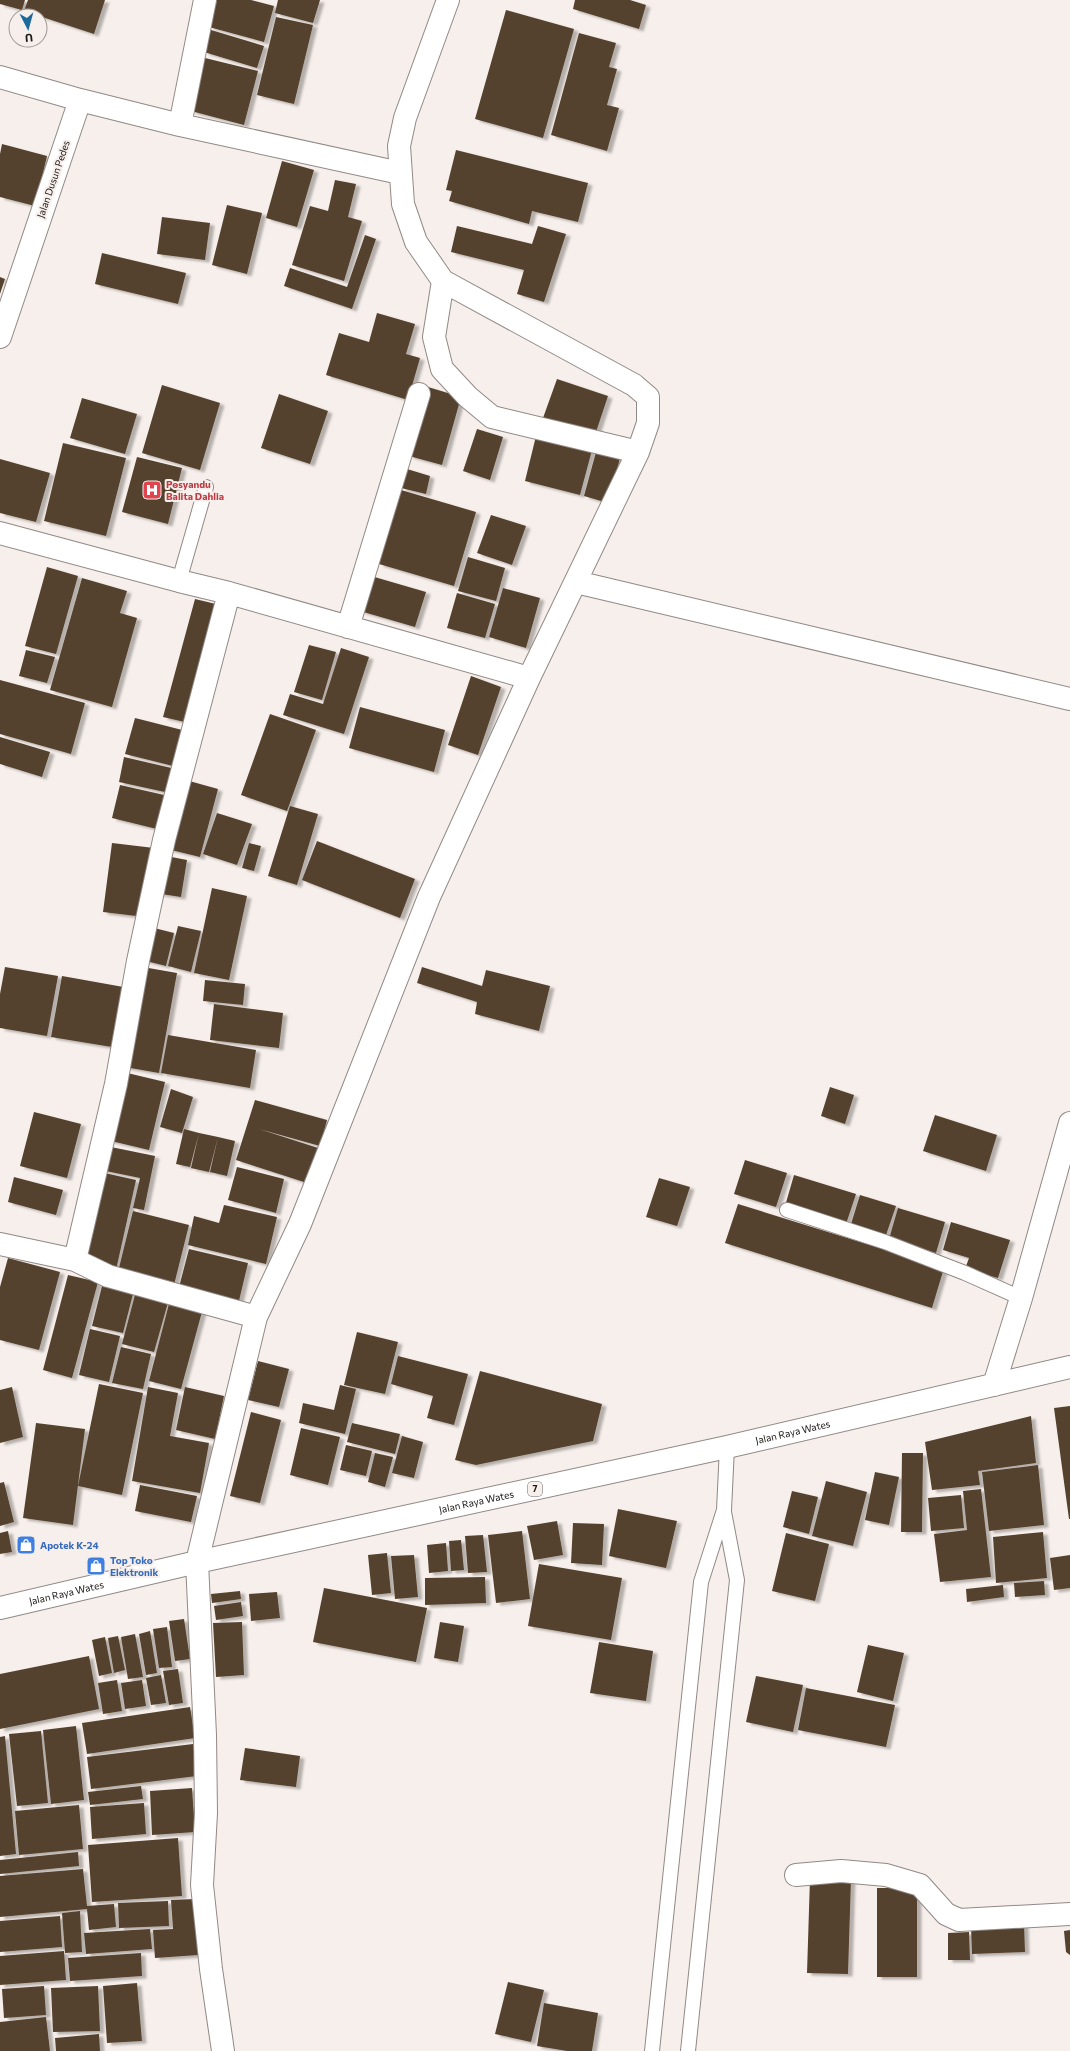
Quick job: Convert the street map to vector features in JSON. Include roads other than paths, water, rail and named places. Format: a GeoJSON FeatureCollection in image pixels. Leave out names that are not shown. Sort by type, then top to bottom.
{"type":"FeatureCollection","features":[{"type":"Feature","properties":{"kind":"main road"},"geometry":{"type":"LineString","coordinates":[[180,125],[205,0]]}},
{"type":"Feature","properties":{"kind":"main road"},"geometry":{"type":"LineString","coordinates":[[223,2051],[211,1969],[202,1884],[206,1813],[205,1734],[197,1562],[256,1317],[300,1224],[429,897],[529,678],[638,452],[648,423],[648,397],[634,385],[443,281],[416,242],[403,204],[399,146],[405,118],[448,0]]}},
{"type":"Feature","properties":{"kind":"main road"},"geometry":{"type":"LineString","coordinates":[[0,77],[80,100],[180,125],[400,173]]}},
{"type":"Feature","properties":{"kind":"main road","name":"Jalan Dusun Pedes"},"geometry":{"type":"LineString","coordinates":[[0,337],[80,100]]}},
{"type":"Feature","properties":{"kind":"main road"},"geometry":{"type":"LineString","coordinates":[[443,281],[434,337],[442,369],[468,397],[492,417],[638,452]]}},
{"type":"Feature","properties":{"kind":"main road"},"geometry":{"type":"LineString","coordinates":[[348,627],[419,394]]}},
{"type":"Feature","properties":{"kind":"main road"},"geometry":{"type":"LineString","coordinates":[[0,532],[179,581],[229,593],[529,678]]}},
{"type":"Feature","properties":{"kind":"main road"},"geometry":{"type":"LineString","coordinates":[[576,582],[1070,699]]}},
{"type":"Feature","properties":{"kind":"main road"},"geometry":{"type":"LineString","coordinates":[[75,1260],[116,1084],[138,961],[164,840],[229,593]]}},
{"type":"Feature","properties":{"kind":"main road"},"geometry":{"type":"LineString","coordinates":[[994,1385],[1021,1298],[1070,1122]]}},
{"type":"Feature","properties":{"kind":"main road"},"geometry":{"type":"LineString","coordinates":[[0,1244],[75,1260],[108,1276],[256,1317]]}},
{"type":"Feature","properties":{"kind":"main road","name":"Jalan Raya Wates"},"geometry":{"type":"LineString","coordinates":[[0,1608],[197,1562],[727,1447],[1070,1367]]}},
{"type":"Feature","properties":{"kind":"main road"},"geometry":{"type":"LineString","coordinates":[[796,1875],[841,1871],[886,1875],[920,1885],[946,1914],[959,1920],[1070,1914]]}},
{"type":"Feature","properties":{"kind":"lane"},"geometry":{"type":"LineString","coordinates":[[179,581],[206,486]]}},
{"type":"Feature","properties":{"kind":"lane"},"geometry":{"type":"LineString","coordinates":[[787,1210],[885,1242],[965,1273],[1021,1298]]}},
{"type":"Feature","properties":{"kind":"lane"},"geometry":{"type":"LineString","coordinates":[[688,2051],[737,1580],[724,1510],[727,1447]]}},
{"type":"Feature","properties":{"kind":"lane"},"geometry":{"type":"LineString","coordinates":[[652,2051],[700,1582],[724,1510]]}},
{"type":"Feature","properties":{"kind":"place","name":"Posyandu Balita Dahlia"},"geometry":{"type":"Point","coordinates":[152,490]}},
{"type":"Feature","properties":{"kind":"place","name":"Apotek K-24"},"geometry":{"type":"Point","coordinates":[26,1545]}},
{"type":"Feature","properties":{"kind":"place","name":"Top Toko Elektronik"},"geometry":{"type":"Point","coordinates":[96,1566]}}]}
